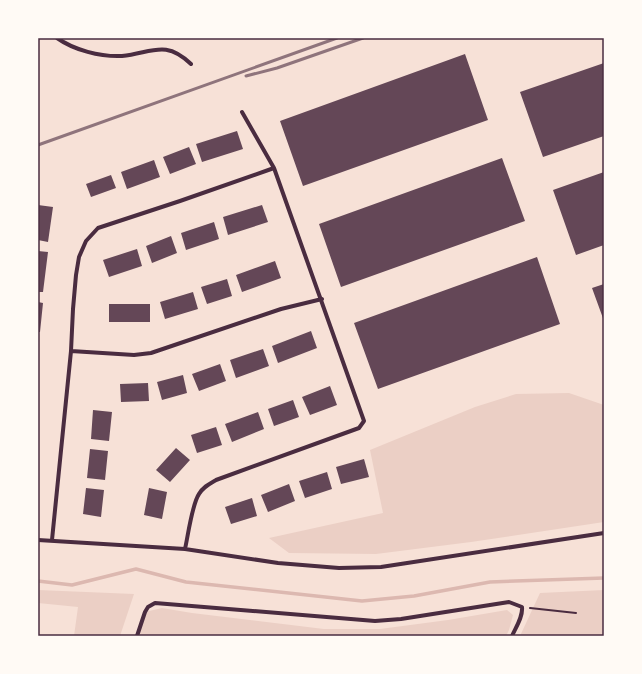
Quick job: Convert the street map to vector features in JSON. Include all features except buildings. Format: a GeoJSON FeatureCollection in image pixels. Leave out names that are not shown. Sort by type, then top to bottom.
{"type":"FeatureCollection","features":[{"type":"Feature","properties":{"kind":"street"},"geometry":{"type":"LineString","coordinates":[[57,38],[78,48],[114,56],[164,49],[183,56],[191,64]]}},
{"type":"Feature","properties":{"kind":"street"},"geometry":{"type":"LineString","coordinates":[[185,549],[194,506],[198,494],[205,486],[216,480],[359,428],[364,420],[274,168],[242,112]]}},
{"type":"Feature","properties":{"kind":"street"},"geometry":{"type":"LineString","coordinates":[[52,540],[71,351],[73,309],[79,257],[86,241],[98,228],[173,204],[274,168]]}},
{"type":"Feature","properties":{"kind":"street"},"geometry":{"type":"LineString","coordinates":[[71,351],[134,355],[151,353],[281,310],[322,300]]}},
{"type":"Feature","properties":{"kind":"street"},"geometry":{"type":"LineString","coordinates":[[38,540],[185,549],[278,563],[339,568],[381,567],[604,533]]}},
{"type":"Feature","properties":{"kind":"street"},"geometry":{"type":"LineString","coordinates":[[137,636],[145,612],[148,607],[156,603],[375,622],[401,620],[502,602],[509,602],[522,607],[521,619],[512,636]]}},
{"type":"Feature","properties":{"kind":"path"},"geometry":{"type":"LineString","coordinates":[[522,607],[576,613]]}},
{"type":"Feature","properties":{"kind":"shaded area"},"geometry":{"type":"Polygon","coordinates":[[[569,393],[604,405],[604,522],[471,542],[376,554],[289,553],[269,538],[383,513],[370,450],[475,407],[516,394],[569,393]]]}},
{"type":"Feature","properties":{"kind":"shaded area"},"geometry":{"type":"Polygon","coordinates":[[[38,590],[134,594],[120,636],[74,636],[78,607],[38,603],[38,590]]]}},
{"type":"Feature","properties":{"kind":"shaded area"},"geometry":{"type":"Polygon","coordinates":[[[604,590],[604,636],[520,636],[540,593],[604,590]]]}},
{"type":"Feature","properties":{"kind":"shaded area"},"geometry":{"type":"Polygon","coordinates":[[[162,608],[324,629],[380,629],[507,610],[513,615],[506,636],[138,636],[145,612],[162,608]]]}},
{"type":"Feature","properties":{"kind":"waterway"},"geometry":{"type":"LineString","coordinates":[[38,581],[72,585],[136,569],[186,582],[362,601],[414,596],[490,582],[604,578]]}},
{"type":"Feature","properties":{"kind":"railway"},"geometry":{"type":"LineString","coordinates":[[38,145],[337,38]]}},
{"type":"Feature","properties":{"kind":"railway"},"geometry":{"type":"LineString","coordinates":[[246,76],[277,68],[363,38]]}}]}
